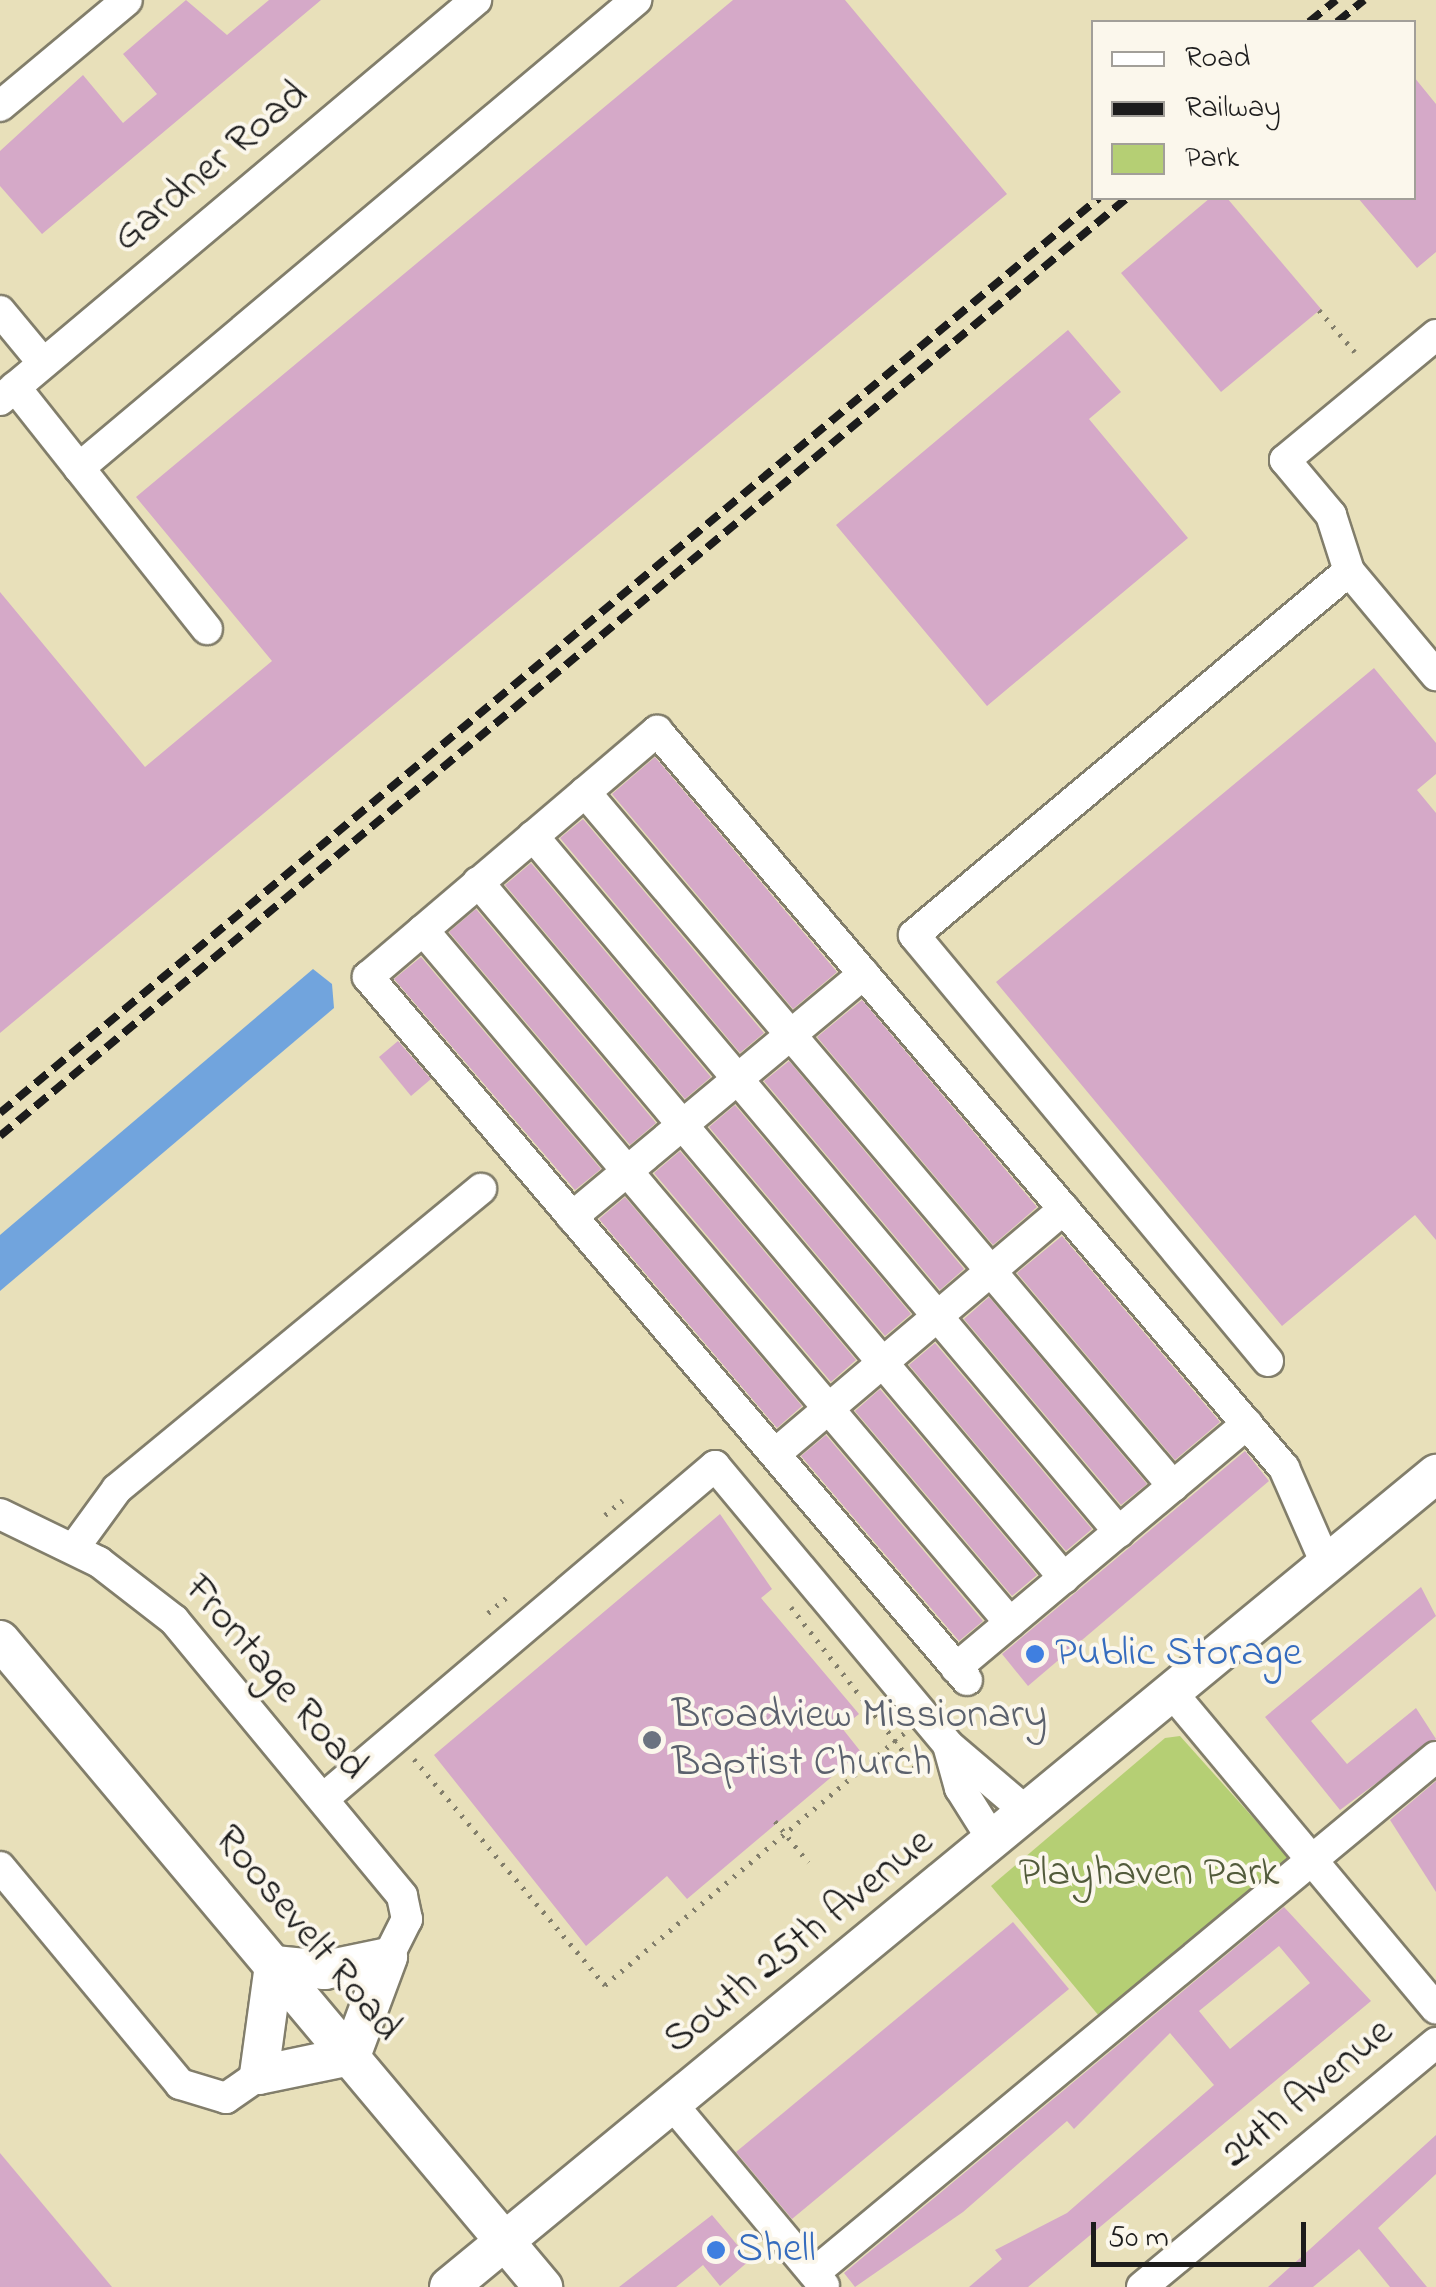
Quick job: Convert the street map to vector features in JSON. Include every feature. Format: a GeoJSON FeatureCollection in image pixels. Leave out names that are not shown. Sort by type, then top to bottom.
{"type":"FeatureCollection","features":[{"type":"Feature","properties":{"kind":"main road","name":"South 25th Avenue"},"geometry":{"type":"LineString","coordinates":[[449,2287],[994,1842],[1436,1474]]}},
{"type":"Feature","properties":{"kind":"main road","name":"Roosevelt Road"},"geometry":{"type":"LineString","coordinates":[[0,1641],[542,2287]]}},
{"type":"Feature","properties":{"kind":"main road"},"geometry":{"type":"LineString","coordinates":[[388,1957],[351,2056],[259,2075],[274,1965],[325,1970],[388,1957]]}},
{"type":"Feature","properties":{"kind":"street"},"geometry":{"type":"LineString","coordinates":[[0,106],[127,0]]}},
{"type":"Feature","properties":{"kind":"street","name":"Gardner Road"},"geometry":{"type":"LineString","coordinates":[[7,393],[476,0]]}},
{"type":"Feature","properties":{"kind":"street"},"geometry":{"type":"LineString","coordinates":[[78,468],[636,0]]}},
{"type":"Feature","properties":{"kind":"street"},"geometry":{"type":"LineString","coordinates":[[0,312],[43,363]]}},
{"type":"Feature","properties":{"kind":"street"},"geometry":{"type":"LineString","coordinates":[[1436,336],[1285,460],[1331,515],[1349,571],[1436,675]]}},
{"type":"Feature","properties":{"kind":"street"},"geometry":{"type":"LineString","coordinates":[[7,393],[78,468],[208,629]]}},
{"type":"Feature","properties":{"kind":"street"},"geometry":{"type":"LineString","coordinates":[[1268,1361],[914,935],[1349,571]]}},
{"type":"Feature","properties":{"kind":"street"},"geometry":{"type":"LineString","coordinates":[[1247,1424],[1010,1623],[961,1674],[368,976],[656,730],[1064,1210],[1247,1424],[1284,1468],[1327,1566]]}},
{"type":"Feature","properties":{"kind":"street"},"geometry":{"type":"LineString","coordinates":[[585,792],[1173,1486]]}},
{"type":"Feature","properties":{"kind":"street"},"geometry":{"type":"LineString","coordinates":[[533,836],[1118,1532]]}},
{"type":"Feature","properties":{"kind":"street"},"geometry":{"type":"LineString","coordinates":[[478,882],[1064,1578]]}},
{"type":"Feature","properties":{"kind":"street"},"geometry":{"type":"LineString","coordinates":[[423,930],[1010,1623]]}},
{"type":"Feature","properties":{"kind":"street"},"geometry":{"type":"LineString","coordinates":[[572,1216],[864,974]]}},
{"type":"Feature","properties":{"kind":"street"},"geometry":{"type":"LineString","coordinates":[[74,1548],[117,1489],[188,1436],[481,1189]]}},
{"type":"Feature","properties":{"kind":"street"},"geometry":{"type":"LineString","coordinates":[[774,1454],[1064,1210]]}},
{"type":"Feature","properties":{"kind":"street"},"geometry":{"type":"LineString","coordinates":[[324,1798],[716,1466],[948,1745],[1028,1813]]}},
{"type":"Feature","properties":{"kind":"street","name":"Frontage Road"},"geometry":{"type":"LineString","coordinates":[[0,1514],[74,1548],[174,1620],[402,1896],[407,1919],[388,1957]]}},
{"type":"Feature","properties":{"kind":"street"},"geometry":{"type":"LineString","coordinates":[[1173,1694],[1436,2009]]}},
{"type":"Feature","properties":{"kind":"street"},"geometry":{"type":"LineString","coordinates":[[948,1745],[960,1788],[994,1842]]}},
{"type":"Feature","properties":{"kind":"street"},"geometry":{"type":"LineString","coordinates":[[672,2104],[820,2280],[1436,1757]]}},
{"type":"Feature","properties":{"kind":"street"},"geometry":{"type":"LineString","coordinates":[[0,1867],[180,2084],[226,2098],[259,2075]]}},
{"type":"Feature","properties":{"kind":"street","name":"24th Avenue"},"geometry":{"type":"LineString","coordinates":[[1142,2287],[1436,2043]]}},
{"type":"Feature","properties":{"kind":"path"},"geometry":{"type":"LineString","coordinates":[[1319,310],[1354,352]]}},
{"type":"Feature","properties":{"kind":"path"},"geometry":{"type":"LineString","coordinates":[[605,1514],[623,1500]]}},
{"type":"Feature","properties":{"kind":"path"},"geometry":{"type":"LineString","coordinates":[[488,1613],[507,1598]]}},
{"type":"Feature","properties":{"kind":"path"},"geometry":{"type":"LineString","coordinates":[[788,1602],[807,1634],[918,1770]]}},
{"type":"Feature","properties":{"kind":"path"},"geometry":{"type":"LineString","coordinates":[[798,1642],[807,1634]]}},
{"type":"Feature","properties":{"kind":"path"},"geometry":{"type":"LineString","coordinates":[[414,1759],[605,1985],[924,1716]]}},
{"type":"Feature","properties":{"kind":"path"},"geometry":{"type":"LineString","coordinates":[[403,1769],[430,1746]]}},
{"type":"Feature","properties":{"kind":"path"},"geometry":{"type":"LineString","coordinates":[[775,1821],[808,1862]]}},
{"type":"Feature","properties":{"kind":"green space","name":"Playhaven Park"},"geometry":{"type":"Polygon","coordinates":[[[1180,1736],[1300,1870],[1109,2028],[991,1886],[1165,1738],[1180,1736]]]}},
{"type":"Feature","properties":{"kind":"water"},"geometry":{"type":"Polygon","coordinates":[[[313,969],[332,984],[334,1008],[0,1291],[0,1235],[313,969]]]}},
{"type":"Feature","properties":{"kind":"building"},"geometry":{"type":"Polygon","coordinates":[[[186,0],[227,35],[269,0],[321,0],[42,234],[0,186],[0,151],[83,75],[123,123],[157,94],[123,54],[186,0]]]}},
{"type":"Feature","properties":{"kind":"building"},"geometry":{"type":"Polygon","coordinates":[[[733,0],[845,0],[1007,194],[0,1033],[0,592],[145,767],[272,661],[136,497],[733,0]]]}},
{"type":"Feature","properties":{"kind":"building"},"geometry":{"type":"Polygon","coordinates":[[[1416,79],[1436,104],[1436,252],[1417,268],[1360,200],[1416,200],[1416,79]]]}},
{"type":"Feature","properties":{"kind":"building"},"geometry":{"type":"Polygon","coordinates":[[[1208,200],[1229,200],[1321,309],[1221,392],[1121,273],[1208,200]]]}},
{"type":"Feature","properties":{"kind":"building"},"geometry":{"type":"Polygon","coordinates":[[[1068,330],[1121,392],[1089,419],[1188,538],[987,706],[836,525],[1068,330]]]}},
{"type":"Feature","properties":{"kind":"building"},"geometry":{"type":"Polygon","coordinates":[[[1374,668],[1436,743],[1436,774],[1417,790],[1436,813],[1436,1240],[1415,1215],[1282,1326],[996,982],[1374,668]]]}},
{"type":"Feature","properties":{"kind":"building"},"geometry":{"type":"Polygon","coordinates":[[[655,757],[837,972],[793,1009],[612,794],[655,757]]]}},
{"type":"Feature","properties":{"kind":"building"},"geometry":{"type":"Polygon","coordinates":[[[583,819],[764,1033],[740,1053],[560,838],[583,819]]]}},
{"type":"Feature","properties":{"kind":"building"},"geometry":{"type":"Polygon","coordinates":[[[531,863],[711,1077],[685,1099],[505,885],[531,863]]]}},
{"type":"Feature","properties":{"kind":"building"},"geometry":{"type":"Polygon","coordinates":[[[476,909],[656,1123],[630,1145],[449,932],[476,909]]]}},
{"type":"Feature","properties":{"kind":"building"},"geometry":{"type":"Polygon","coordinates":[[[421,957],[601,1169],[575,1190],[394,979],[421,957]]]}},
{"type":"Feature","properties":{"kind":"building"},"geometry":{"type":"Polygon","coordinates":[[[862,1000],[1037,1207],[993,1245],[817,1037],[862,1000]]]}},
{"type":"Feature","properties":{"kind":"building"},"geometry":{"type":"Polygon","coordinates":[[[398,1041],[431,1079],[411,1096],[379,1057],[398,1041]]]}},
{"type":"Feature","properties":{"kind":"building"},"geometry":{"type":"Polygon","coordinates":[[[789,1061],[964,1269],[940,1290],[764,1081],[789,1061]]]}},
{"type":"Feature","properties":{"kind":"building"},"geometry":{"type":"Polygon","coordinates":[[[735,1105],[911,1314],[885,1336],[709,1127],[735,1105]]]}},
{"type":"Feature","properties":{"kind":"building"},"geometry":{"type":"Polygon","coordinates":[[[680,1151],[856,1360],[831,1382],[654,1173],[680,1151]]]}},
{"type":"Feature","properties":{"kind":"building"},"geometry":{"type":"Polygon","coordinates":[[[625,1197],[802,1406],[777,1428],[599,1219],[625,1197]]]}},
{"type":"Feature","properties":{"kind":"building"},"geometry":{"type":"Polygon","coordinates":[[[1062,1236],[1220,1422],[1175,1460],[1017,1273],[1062,1236]]]}},
{"type":"Feature","properties":{"kind":"building"},"geometry":{"type":"Polygon","coordinates":[[[989,1297],[1147,1484],[1121,1505],[964,1319],[989,1297]]]}},
{"type":"Feature","properties":{"kind":"building"},"geometry":{"type":"Polygon","coordinates":[[[935,1343],[1092,1529],[1066,1551],[909,1365],[935,1343]]]}},
{"type":"Feature","properties":{"kind":"building"},"geometry":{"type":"Polygon","coordinates":[[[880,1389],[1037,1575],[1012,1596],[855,1411],[880,1389]]]}},
{"type":"Feature","properties":{"kind":"building"},"geometry":{"type":"Polygon","coordinates":[[[826,1435],[983,1621],[959,1641],[801,1456],[826,1435]]]}},
{"type":"Feature","properties":{"kind":"building"},"geometry":{"type":"Polygon","coordinates":[[[1245,1451],[1269,1481],[1028,1686],[1002,1654],[1245,1451]]]}},
{"type":"Feature","properties":{"kind":"building","name":"Broadview Missionary Baptist Church"},"geometry":{"type":"Polygon","coordinates":[[[720,1514],[772,1589],[761,1598],[859,1714],[842,1728],[861,1752],[687,1899],[667,1876],[586,1946],[434,1755],[720,1514]]]}},
{"type":"Feature","properties":{"kind":"building"},"geometry":{"type":"Polygon","coordinates":[[[1421,1587],[1436,1616],[1311,1721],[1347,1764],[1416,1708],[1436,1739],[1340,1810],[1265,1717],[1421,1587]]]}},
{"type":"Feature","properties":{"kind":"building"},"geometry":{"type":"Polygon","coordinates":[[[1436,1781],[1436,1892],[1390,1820],[1436,1781]]]}},
{"type":"Feature","properties":{"kind":"building"},"geometry":{"type":"Polygon","coordinates":[[[1284,1907],[1371,2001],[1028,2287],[969,2287],[1002,2259],[995,2250],[1067,2213],[1214,2085],[1170,2033],[1074,2129],[1067,2121],[963,2212],[855,2287],[844,2273],[1284,1907]],[[1279,1946],[1199,2011],[1230,2049],[1310,1983],[1279,1946]]]}},
{"type":"Feature","properties":{"kind":"building"},"geometry":{"type":"Polygon","coordinates":[[[1013,1922],[1069,1989],[792,2219],[736,2152],[1013,1922]]]}},
{"type":"Feature","properties":{"kind":"building"},"geometry":{"type":"Polygon","coordinates":[[[1436,2135],[1436,2174],[1378,2228],[1427,2287],[1390,2287],[1359,2249],[1313,2287],[1268,2287],[1436,2135]]]}},
{"type":"Feature","properties":{"kind":"building"},"geometry":{"type":"Polygon","coordinates":[[[0,2153],[112,2287],[0,2287],[0,2153]]]}},
{"type":"Feature","properties":{"kind":"building"},"geometry":{"type":"Polygon","coordinates":[[[712,2215],[750,2260],[720,2286],[703,2265],[676,2287],[619,2287],[712,2215]]]}},
{"type":"Feature","properties":{"kind":"railway"},"geometry":{"type":"LineString","coordinates":[[1311,20],[1336,0]]}},
{"type":"Feature","properties":{"kind":"railway"},"geometry":{"type":"LineString","coordinates":[[1339,20],[1364,0]]}},
{"type":"Feature","properties":{"kind":"railway"},"geometry":{"type":"LineString","coordinates":[[0,1113],[1097,200]]}},
{"type":"Feature","properties":{"kind":"railway"},"geometry":{"type":"LineString","coordinates":[[0,1136],[1125,200]]}},
{"type":"Feature","properties":{"kind":"place","name":"Public Storage"},"geometry":{"type":"Point","coordinates":[1035,1654]}},
{"type":"Feature","properties":{"kind":"place","name":"Broadview Missionary Baptist Church"},"geometry":{"type":"Point","coordinates":[652,1740]}},
{"type":"Feature","properties":{"kind":"place","name":"Shell"},"geometry":{"type":"Point","coordinates":[716,2250]}}]}
